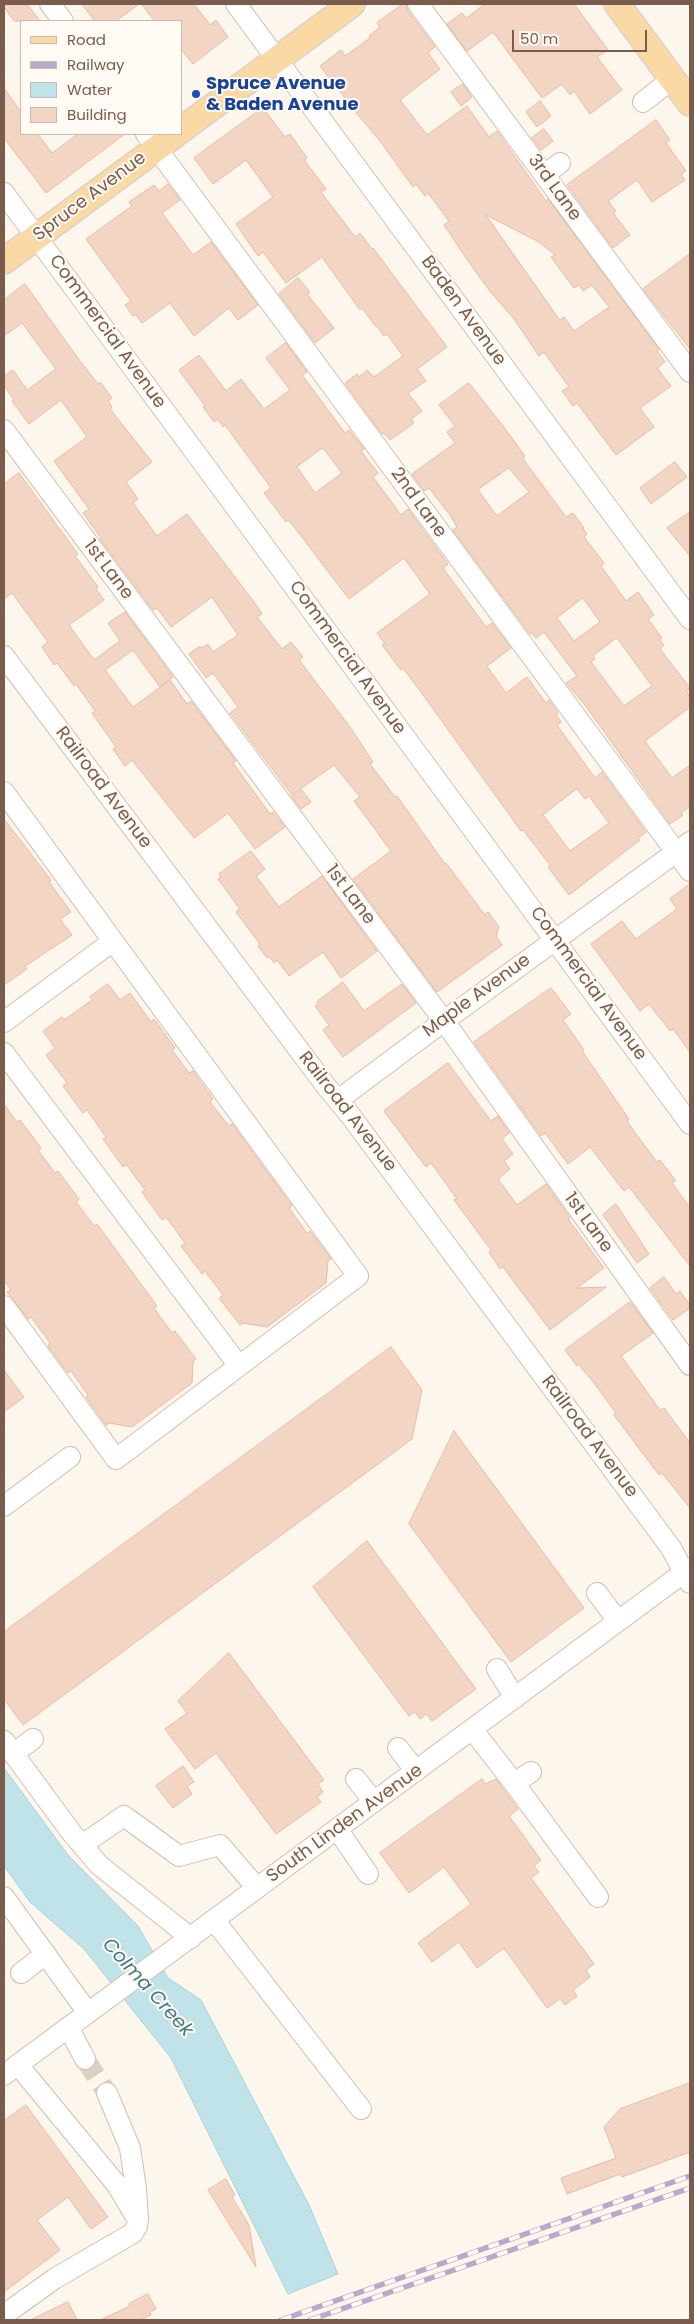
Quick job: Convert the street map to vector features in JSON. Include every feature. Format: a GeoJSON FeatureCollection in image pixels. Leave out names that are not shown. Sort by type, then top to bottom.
{"type":"FeatureCollection","features":[{"type":"Feature","properties":{"kind":"main road"},"geometry":{"type":"LineString","coordinates":[[617,4],[690,103]]}},
{"type":"Feature","properties":{"kind":"main road"},"geometry":{"type":"LineString","coordinates":[[182,129],[345,6]]}},
{"type":"Feature","properties":{"kind":"main road","name":"Spruce Avenue"},"geometry":{"type":"LineString","coordinates":[[4,261],[159,139]]}},
{"type":"Feature","properties":{"kind":"street"},"geometry":{"type":"LineString","coordinates":[[50,4],[61,20]]}},
{"type":"Feature","properties":{"kind":"street","name":"3rd Lane"},"geometry":{"type":"LineString","coordinates":[[419,4],[553,169],[690,372]]}},
{"type":"Feature","properties":{"kind":"street","name":"Baden Avenue"},"geometry":{"type":"LineString","coordinates":[[244,6],[277,59],[690,619]]}},
{"type":"Feature","properties":{"kind":"street"},"geometry":{"type":"LineString","coordinates":[[643,102],[672,79]]}},
{"type":"Feature","properties":{"kind":"street","name":"2nd Lane"},"geometry":{"type":"LineString","coordinates":[[159,139],[683,847],[690,871]]}},
{"type":"Feature","properties":{"kind":"street","name":"Commercial Avenue"},"geometry":{"type":"LineString","coordinates":[[4,193],[690,1124]]}},
{"type":"Feature","properties":{"kind":"street","name":"1st Lane"},"geometry":{"type":"LineString","coordinates":[[4,430],[444,1020],[690,1365]]}},
{"type":"Feature","properties":{"kind":"street","name":"Railroad Avenue"},"geometry":{"type":"LineString","coordinates":[[4,656],[338,1100],[689,1574]]}},
{"type":"Feature","properties":{"kind":"street"},"geometry":{"type":"LineString","coordinates":[[4,792],[358,1276],[116,1459],[4,1306]]}},
{"type":"Feature","properties":{"kind":"street","name":"Maple Avenue"},"geometry":{"type":"LineString","coordinates":[[338,1100],[554,939],[683,847]]}},
{"type":"Feature","properties":{"kind":"street"},"geometry":{"type":"LineString","coordinates":[[4,1022],[113,941]]}},
{"type":"Feature","properties":{"kind":"street"},"geometry":{"type":"LineString","coordinates":[[4,1052],[239,1366]]}},
{"type":"Feature","properties":{"kind":"street"},"geometry":{"type":"LineString","coordinates":[[4,1506],[70,1457]]}},
{"type":"Feature","properties":{"kind":"street","name":"South Linden Avenue"},"geometry":{"type":"LineString","coordinates":[[11,2070],[618,1622],[689,1574]]}},
{"type":"Feature","properties":{"kind":"street"},"geometry":{"type":"LineString","coordinates":[[597,1593],[618,1622]]}},
{"type":"Feature","properties":{"kind":"street"},"geometry":{"type":"LineString","coordinates":[[497,1669],[515,1698]]}},
{"type":"Feature","properties":{"kind":"street"},"geometry":{"type":"LineString","coordinates":[[472,1729],[598,1896]]}},
{"type":"Feature","properties":{"kind":"street"},"geometry":{"type":"LineString","coordinates":[[33,1739],[8,1747],[82,1845],[99,1865],[191,1938]]}},
{"type":"Feature","properties":{"kind":"street"},"geometry":{"type":"LineString","coordinates":[[398,1748],[416,1771]]}},
{"type":"Feature","properties":{"kind":"street"},"geometry":{"type":"LineString","coordinates":[[514,1783],[531,1772]]}},
{"type":"Feature","properties":{"kind":"street"},"geometry":{"type":"LineString","coordinates":[[356,1779],[374,1802]]}},
{"type":"Feature","properties":{"kind":"street"},"geometry":{"type":"LineString","coordinates":[[82,1845],[124,1816],[179,1856],[220,1845],[257,1888]]}},
{"type":"Feature","properties":{"kind":"street"},"geometry":{"type":"LineString","coordinates":[[337,1830],[368,1874]]}},
{"type":"Feature","properties":{"kind":"street"},"geometry":{"type":"LineString","coordinates":[[4,1896],[88,2013]]}},
{"type":"Feature","properties":{"kind":"street"},"geometry":{"type":"LineString","coordinates":[[214,1920],[361,2108]]}},
{"type":"Feature","properties":{"kind":"street"},"geometry":{"type":"LineString","coordinates":[[21,1973],[46,1954]]}},
{"type":"Feature","properties":{"kind":"street"},"geometry":{"type":"LineString","coordinates":[[68,2027],[85,2059]]}},
{"type":"Feature","properties":{"kind":"street"},"geometry":{"type":"LineString","coordinates":[[11,2070],[116,2185],[138,2220]]}},
{"type":"Feature","properties":{"kind":"street"},"geometry":{"type":"LineString","coordinates":[[4,2315],[54,2279],[133,2233],[138,2220],[130,2148],[107,2093]]}},
{"type":"Feature","properties":{"kind":"water","name":"Colma Creek"},"geometry":{"type":"Polygon","coordinates":[[[4,1768],[68,1855],[138,1926],[168,1978],[201,2000],[309,2205],[338,2274],[288,2294],[171,2058],[84,1949],[30,1902],[4,1866],[4,1768]]]}},
{"type":"Feature","properties":{"kind":"building"},"geometry":{"type":"Polygon","coordinates":[[[4,4],[27,4],[39,20],[14,21],[4,7],[4,4]]]}},
{"type":"Feature","properties":{"kind":"building"},"geometry":{"type":"Polygon","coordinates":[[[82,4],[139,4],[117,20],[94,20],[82,4]]]}},
{"type":"Feature","properties":{"kind":"building"},"geometry":{"type":"Polygon","coordinates":[[[142,4],[194,4],[210,25],[216,20],[228,37],[193,64],[182,50],[182,20],[154,20],[142,4]]]}},
{"type":"Feature","properties":{"kind":"building"},"geometry":{"type":"Polygon","coordinates":[[[403,4],[406,4],[408,11],[435,47],[428,53],[440,69],[400,100],[427,135],[467,106],[489,137],[497,131],[546,201],[548,199],[659,349],[657,351],[665,362],[657,368],[671,386],[640,408],[654,427],[616,455],[577,403],[573,406],[562,391],[569,387],[544,352],[539,356],[514,319],[489,290],[466,258],[444,225],[449,221],[428,193],[425,196],[416,184],[413,187],[380,141],[354,110],[352,111],[343,99],[345,98],[320,66],[341,50],[345,56],[370,38],[369,36],[380,27],[377,23],[403,4]],[[486,215],[560,320],[564,317],[574,331],[609,307],[592,285],[583,291],[579,285],[574,288],[551,257],[555,255],[539,242],[486,215]]]}},
{"type":"Feature","properties":{"kind":"building"},"geometry":{"type":"Polygon","coordinates":[[[485,4],[574,4],[608,50],[597,57],[622,90],[590,114],[574,91],[570,95],[562,84],[542,98],[493,32],[467,51],[447,24],[462,13],[466,18],[485,4]]]}},
{"type":"Feature","properties":{"kind":"building"},"geometry":{"type":"Polygon","coordinates":[[[463,84],[472,97],[461,106],[451,92],[463,84]]]}},
{"type":"Feature","properties":{"kind":"building"},"geometry":{"type":"Polygon","coordinates":[[[4,88],[20,111],[20,135],[39,135],[52,153],[77,135],[124,135],[46,193],[4,138],[4,88]]]}},
{"type":"Feature","properties":{"kind":"building"},"geometry":{"type":"Polygon","coordinates":[[[540,101],[551,116],[537,127],[526,112],[540,101]]]}},
{"type":"Feature","properties":{"kind":"building"},"geometry":{"type":"Polygon","coordinates":[[[263,108],[285,137],[290,134],[307,158],[304,160],[326,189],[321,192],[355,237],[360,233],[373,248],[447,347],[417,369],[426,381],[408,393],[422,411],[411,419],[414,423],[390,440],[384,433],[382,434],[345,383],[357,374],[359,377],[367,370],[374,377],[403,356],[387,334],[384,336],[362,308],[360,310],[322,257],[286,283],[263,252],[258,256],[236,224],[273,197],[246,160],[213,184],[194,158],[263,108]]]}},
{"type":"Feature","properties":{"kind":"building"},"geometry":{"type":"Polygon","coordinates":[[[656,120],[670,140],[666,143],[686,171],[681,174],[685,180],[652,202],[637,180],[608,201],[616,211],[613,213],[630,235],[613,248],[567,185],[656,120]]]}},
{"type":"Feature","properties":{"kind":"building"},"geometry":{"type":"Polygon","coordinates":[[[544,129],[553,141],[541,150],[532,138],[544,129]]]}},
{"type":"Feature","properties":{"kind":"building"},"geometry":{"type":"Polygon","coordinates":[[[168,184],[180,200],[162,213],[193,255],[211,242],[258,305],[238,320],[229,308],[194,336],[170,303],[142,323],[136,315],[133,316],[125,305],[131,301],[86,239],[132,206],[129,202],[154,185],[159,191],[168,184]]]}},
{"type":"Feature","properties":{"kind":"building"},"geometry":{"type":"Polygon","coordinates":[[[690,254],[690,349],[643,289],[690,254]]]}},
{"type":"Feature","properties":{"kind":"building"},"geometry":{"type":"Polygon","coordinates":[[[298,278],[310,292],[307,294],[334,328],[315,343],[279,294],[298,278]]]}},
{"type":"Feature","properties":{"kind":"building"},"geometry":{"type":"Polygon","coordinates":[[[25,284],[77,357],[98,384],[100,382],[112,398],[108,401],[112,407],[110,409],[152,462],[126,482],[138,499],[133,503],[157,536],[187,514],[257,606],[262,614],[257,617],[282,649],[291,642],[303,657],[299,660],[350,727],[373,762],[370,764],[395,797],[397,796],[445,864],[485,915],[488,912],[499,927],[496,936],[502,945],[437,992],[353,879],[391,851],[354,801],[360,797],[334,765],[292,795],[230,713],[238,707],[213,673],[206,678],[189,654],[200,646],[202,648],[208,644],[213,652],[238,635],[212,597],[171,627],[157,608],[153,610],[100,539],[83,513],[89,509],[54,461],[87,437],[61,400],[29,424],[12,401],[14,400],[4,386],[4,376],[13,370],[27,390],[56,369],[22,323],[4,336],[4,300],[25,284]]]}},
{"type":"Feature","properties":{"kind":"building"},"geometry":{"type":"Polygon","coordinates":[[[286,343],[307,372],[302,375],[345,433],[349,430],[364,449],[361,451],[378,473],[373,477],[401,515],[408,509],[448,564],[443,568],[486,627],[492,623],[511,648],[487,666],[506,693],[527,677],[546,703],[549,700],[558,713],[556,715],[561,722],[557,725],[595,778],[602,772],[646,832],[638,838],[640,840],[569,895],[548,867],[550,865],[523,830],[521,831],[403,668],[401,670],[382,645],[385,644],[377,633],[430,594],[404,558],[349,599],[295,528],[288,520],[286,522],[264,493],[271,488],[225,425],[223,427],[218,419],[214,422],[179,370],[199,355],[226,391],[241,379],[264,409],[290,390],[266,358],[286,343]],[[323,448],[297,467],[315,493],[342,473],[323,448]],[[577,789],[543,815],[570,851],[609,823],[589,796],[585,799],[577,789]]]}},
{"type":"Feature","properties":{"kind":"building"},"geometry":{"type":"Polygon","coordinates":[[[469,383],[525,456],[523,457],[526,463],[566,517],[573,513],[584,528],[587,534],[584,537],[604,563],[601,566],[626,601],[638,592],[654,615],[648,619],[662,638],[660,640],[664,645],[660,649],[690,688],[686,691],[690,697],[690,707],[645,741],[672,778],[690,765],[690,806],[681,813],[683,815],[670,824],[585,705],[566,683],[577,676],[544,632],[536,638],[532,633],[530,634],[453,530],[457,527],[450,515],[429,488],[424,491],[412,474],[455,443],[447,432],[455,426],[439,405],[469,383]],[[509,468],[478,490],[497,516],[529,492],[509,468]],[[583,598],[557,618],[574,641],[600,622],[583,598]],[[617,638],[593,656],[595,659],[591,662],[624,706],[652,686],[617,638]]]}},
{"type":"Feature","properties":{"kind":"building"},"geometry":{"type":"Polygon","coordinates":[[[675,462],[687,477],[651,504],[640,488],[675,462]]]}},
{"type":"Feature","properties":{"kind":"building"},"geometry":{"type":"Polygon","coordinates":[[[19,473],[78,554],[75,556],[98,587],[96,589],[104,600],[69,625],[94,660],[120,641],[108,623],[125,612],[173,677],[160,687],[133,650],[105,670],[133,707],[170,680],[187,704],[191,701],[236,761],[233,763],[270,814],[273,812],[285,827],[255,849],[228,813],[194,838],[132,760],[125,766],[113,749],[116,747],[92,713],[95,711],[76,684],[74,686],[57,663],[54,665],[42,647],[48,642],[12,593],[4,599],[4,484],[19,473]]]}},
{"type":"Feature","properties":{"kind":"building"},"geometry":{"type":"Polygon","coordinates":[[[690,512],[690,556],[667,528],[690,512]]]}},
{"type":"Feature","properties":{"kind":"building"},"geometry":{"type":"Polygon","coordinates":[[[302,790],[311,802],[301,809],[292,797],[302,790]]]}},
{"type":"Feature","properties":{"kind":"building"},"geometry":{"type":"Polygon","coordinates":[[[4,819],[51,880],[49,882],[71,912],[60,919],[72,935],[25,966],[27,969],[4,985],[4,819]]]}},
{"type":"Feature","properties":{"kind":"building"},"geometry":{"type":"Polygon","coordinates":[[[251,851],[265,869],[256,876],[279,907],[322,876],[377,951],[341,978],[323,952],[289,976],[277,960],[274,963],[269,956],[267,958],[258,946],[260,944],[236,912],[240,909],[218,879],[221,877],[219,874],[251,851]]]}},
{"type":"Feature","properties":{"kind":"building"},"geometry":{"type":"Polygon","coordinates":[[[690,884],[690,1052],[673,1029],[670,1031],[649,1004],[640,1011],[591,944],[622,921],[636,939],[677,909],[670,899],[690,884]]]}},
{"type":"Feature","properties":{"kind":"building"},"geometry":{"type":"Polygon","coordinates":[[[343,982],[364,1011],[402,984],[416,1003],[343,1057],[323,1030],[329,1025],[315,1006],[317,1002],[343,982]]]}},
{"type":"Feature","properties":{"kind":"building"},"geometry":{"type":"Polygon","coordinates":[[[108,984],[120,1000],[130,993],[151,1022],[154,1019],[175,1048],[172,1050],[189,1073],[193,1071],[213,1099],[210,1102],[229,1126],[232,1124],[292,1206],[289,1208],[307,1233],[310,1231],[331,1259],[328,1261],[326,1283],[267,1327],[243,1323],[240,1325],[219,1298],[223,1295],[205,1271],[202,1274],[181,1246],[185,1243],[166,1217],[162,1220],[142,1192],[145,1190],[126,1164],[123,1167],[103,1139],[106,1137],[87,1110],[83,1113],[63,1086],[67,1083],[46,1055],[55,1048],[43,1031],[62,1017],[64,1020],[92,1000],[90,997],[108,984]]]}},
{"type":"Feature","properties":{"kind":"building"},"geometry":{"type":"Polygon","coordinates":[[[551,988],[571,1014],[563,1020],[584,1050],[582,1051],[629,1119],[627,1121],[636,1134],[657,1162],[660,1160],[676,1181],[672,1183],[690,1208],[690,1266],[629,1187],[624,1191],[590,1147],[568,1164],[545,1133],[541,1136],[474,1042],[551,988]]]}},
{"type":"Feature","properties":{"kind":"building"},"geometry":{"type":"Polygon","coordinates":[[[448,1063],[491,1121],[498,1116],[509,1133],[502,1139],[513,1154],[504,1161],[510,1169],[498,1179],[517,1205],[546,1184],[570,1218],[568,1219],[604,1268],[577,1288],[606,1287],[550,1330],[503,1267],[500,1269],[489,1252],[491,1250],[454,1200],[457,1199],[431,1163],[426,1167],[384,1111],[448,1063]]]}},
{"type":"Feature","properties":{"kind":"building"},"geometry":{"type":"Polygon","coordinates":[[[4,1104],[17,1122],[20,1120],[41,1148],[38,1150],[55,1173],[58,1171],[79,1199],[76,1202],[94,1226],[97,1224],[157,1306],[154,1308],[172,1333],[175,1331],[196,1359],[193,1361],[192,1383],[132,1427],[109,1423],[106,1425],[86,1397],[88,1395],[71,1371],[68,1373],[48,1346],[50,1343],[31,1317],[28,1319],[7,1292],[11,1290],[4,1280],[4,1104]]]}},
{"type":"Feature","properties":{"kind":"building"},"geometry":{"type":"Polygon","coordinates":[[[616,1204],[649,1254],[637,1263],[603,1215],[616,1204]]]}},
{"type":"Feature","properties":{"kind":"building"},"geometry":{"type":"Polygon","coordinates":[[[664,1277],[676,1294],[680,1291],[690,1305],[690,1308],[673,1320],[650,1288],[664,1277]]]}},
{"type":"Feature","properties":{"kind":"building"},"geometry":{"type":"Polygon","coordinates":[[[630,1302],[653,1333],[621,1356],[660,1410],[664,1408],[690,1443],[690,1508],[662,1473],[659,1475],[614,1415],[616,1413],[591,1379],[578,1364],[577,1366],[565,1350],[630,1302]]]}},
{"type":"Feature","properties":{"kind":"building"},"geometry":{"type":"Polygon","coordinates":[[[391,1347],[422,1390],[412,1439],[23,1725],[4,1699],[4,1632],[391,1347]]]}},
{"type":"Feature","properties":{"kind":"building"},"geometry":{"type":"Polygon","coordinates":[[[4,1370],[24,1397],[4,1412],[4,1370]]]}},
{"type":"Feature","properties":{"kind":"building"},"geometry":{"type":"Polygon","coordinates":[[[454,1431],[584,1608],[511,1662],[409,1524],[454,1431]]]}},
{"type":"Feature","properties":{"kind":"building"},"geometry":{"type":"Polygon","coordinates":[[[367,1541],[476,1689],[432,1721],[426,1714],[420,1719],[415,1712],[409,1716],[313,1587],[367,1541]]]}},
{"type":"Feature","properties":{"kind":"building"},"geometry":{"type":"Polygon","coordinates":[[[229,1653],[324,1780],[318,1784],[323,1792],[317,1797],[321,1802],[276,1834],[216,1753],[195,1769],[165,1729],[187,1713],[178,1701],[229,1653]]]}},
{"type":"Feature","properties":{"kind":"building"},"geometry":{"type":"Polygon","coordinates":[[[183,1766],[194,1782],[187,1786],[192,1794],[173,1808],[156,1786],[183,1766]]]}},
{"type":"Feature","properties":{"kind":"building"},"geometry":{"type":"Polygon","coordinates":[[[482,1779],[485,1784],[496,1779],[518,1809],[509,1816],[541,1860],[534,1866],[539,1872],[531,1878],[594,1964],[586,1970],[590,1977],[573,1990],[577,1996],[565,2005],[560,1999],[547,2008],[504,1948],[477,1968],[459,1942],[432,1962],[418,1943],[471,1904],[444,1867],[409,1893],[380,1853],[482,1779]]]}},
{"type":"Feature","properties":{"kind":"building"},"geometry":{"type":"Polygon","coordinates":[[[690,2083],[690,2152],[622,2177],[620,2174],[567,2194],[561,2178],[616,2158],[604,2127],[620,2109],[690,2083]]]}},
{"type":"Feature","properties":{"kind":"building"},"geometry":{"type":"Polygon","coordinates":[[[26,2105],[108,2217],[91,2229],[68,2197],[37,2220],[60,2250],[4,2292],[4,2121],[26,2105]]]}},
{"type":"Feature","properties":{"kind":"building"},"geometry":{"type":"Polygon","coordinates":[[[226,2179],[235,2195],[232,2197],[249,2225],[256,2267],[208,2190],[226,2179]]]}},
{"type":"Feature","properties":{"kind":"building"},"geometry":{"type":"Polygon","coordinates":[[[148,2294],[156,2309],[150,2312],[151,2315],[139,2320],[100,2320],[130,2306],[129,2304],[148,2294]]]}},
{"type":"Feature","properties":{"kind":"building"},"geometry":{"type":"Polygon","coordinates":[[[68,2302],[77,2320],[31,2320],[68,2302]]]}},
{"type":"Feature","properties":{"kind":"tunnel"},"geometry":{"type":"LineString","coordinates":[[85,2059],[107,2093]]}},
{"type":"Feature","properties":{"kind":"railway"},"geometry":{"type":"LineString","coordinates":[[281,2320],[690,2176]]}},
{"type":"Feature","properties":{"kind":"railway"},"geometry":{"type":"LineString","coordinates":[[310,2320],[690,2188]]}},
{"type":"Feature","properties":{"kind":"place","name":"Spruce Avenue & Baden Avenue"},"geometry":{"type":"Point","coordinates":[196,94]}}]}
